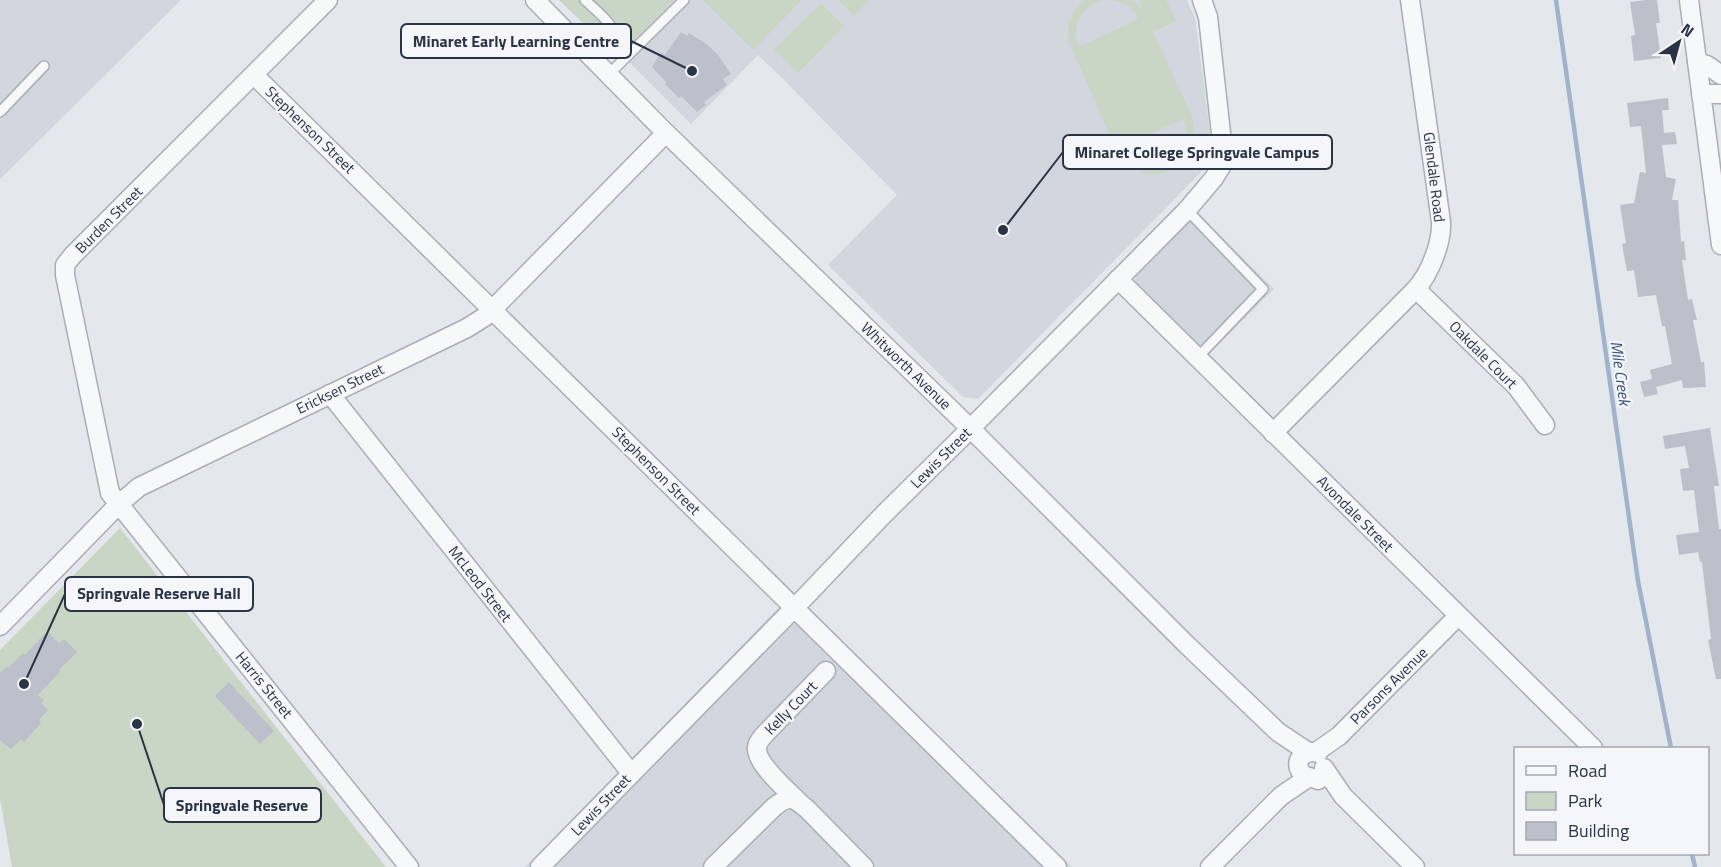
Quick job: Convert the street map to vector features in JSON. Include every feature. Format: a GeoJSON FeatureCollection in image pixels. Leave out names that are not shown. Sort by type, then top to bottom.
{"type":"FeatureCollection","features":[{"type":"Feature","properties":{"kind":"street","name":"Burden Street"},"geometry":{"type":"LineString","coordinates":[[119,504],[108,489],[65,266],[73,255],[328,0]]}},
{"type":"Feature","properties":{"kind":"street","name":"Whitworth Avenue"},"geometry":{"type":"LineString","coordinates":[[535,0],[666,133],[971,429],[1187,645],[1415,867]]}},
{"type":"Feature","properties":{"kind":"street","name":"Lewis Street"},"geometry":{"type":"LineString","coordinates":[[540,867],[883,515],[1187,210],[1214,178],[1222,165],[1223,151],[1208,17],[1202,0]]}},
{"type":"Feature","properties":{"kind":"street","name":"Glendale Road"},"geometry":{"type":"LineString","coordinates":[[1273,433],[1416,289],[1430,268],[1441,229],[1410,0]]}},
{"type":"Feature","properties":{"kind":"street"},"geometry":{"type":"LineString","coordinates":[[1689,0],[1721,245]]}},
{"type":"Feature","properties":{"kind":"street"},"geometry":{"type":"LineString","coordinates":[[1697,62],[1707,65],[1721,75]]}},
{"type":"Feature","properties":{"kind":"street","name":"Stephenson Street"},"geometry":{"type":"LineString","coordinates":[[254,75],[1057,867]]}},
{"type":"Feature","properties":{"kind":"street"},"geometry":{"type":"LineString","coordinates":[[1701,94],[1721,94]]}},
{"type":"Feature","properties":{"kind":"street","name":"Ericksen Street"},"geometry":{"type":"LineString","coordinates":[[0,626],[119,504],[140,487],[467,328],[486,316],[666,133]]}},
{"type":"Feature","properties":{"kind":"street","name":"Avondale Street"},"geometry":{"type":"LineString","coordinates":[[1118,279],[1592,747]]}},
{"type":"Feature","properties":{"kind":"street","name":"Oakdale Court"},"geometry":{"type":"LineString","coordinates":[[1416,289],[1516,386],[1545,425]]}},
{"type":"Feature","properties":{"kind":"street","name":"McLeod Street"},"geometry":{"type":"LineString","coordinates":[[330,394],[631,773]]}},
{"type":"Feature","properties":{"kind":"street","name":"Harris Street"},"geometry":{"type":"LineString","coordinates":[[119,504],[409,867]]}},
{"type":"Feature","properties":{"kind":"street","name":"Parsons Avenue"},"geometry":{"type":"LineString","coordinates":[[1210,867],[1458,616]]}},
{"type":"Feature","properties":{"kind":"street","name":"Kelly Court"},"geometry":{"type":"LineString","coordinates":[[826,671],[759,741],[758,756],[764,766],[864,867]]}},
{"type":"Feature","properties":{"kind":"street"},"geometry":{"type":"LineString","coordinates":[[713,867],[783,799],[793,799],[799,802]]}},
{"type":"Feature","properties":{"kind":"lane"},"geometry":{"type":"LineString","coordinates":[[585,0],[615,34],[603,68]]}},
{"type":"Feature","properties":{"kind":"lane"},"geometry":{"type":"LineString","coordinates":[[603,68],[684,0]]}},
{"type":"Feature","properties":{"kind":"lane"},"geometry":{"type":"LineString","coordinates":[[0,112],[44,66]]}},
{"type":"Feature","properties":{"kind":"lane"},"geometry":{"type":"LineString","coordinates":[[1187,210],[1263,289],[1197,358]]}},
{"type":"Feature","properties":{"kind":"shaded area"},"geometry":{"type":"Polygon","coordinates":[[[0,0],[181,0],[0,179],[0,0]]]}},
{"type":"Feature","properties":{"kind":"shaded area"},"geometry":{"type":"Polygon","coordinates":[[[674,0],[1187,0],[1195,18],[1213,155],[1207,166],[978,399],[963,397],[828,265],[897,195],[782,78],[758,55],[691,124],[621,54],[674,0]]]}},
{"type":"Feature","properties":{"kind":"shaded area"},"geometry":{"type":"Polygon","coordinates":[[[1196,211],[1274,289],[1207,356],[1138,287],[1135,280],[1137,273],[1196,211]]]}},
{"type":"Feature","properties":{"kind":"shaded area"},"geometry":{"type":"Polygon","coordinates":[[[792,594],[1072,867],[525,867],[792,594]]]}},
{"type":"Feature","properties":{"kind":"green space"},"geometry":{"type":"Polygon","coordinates":[[[559,0],[674,0],[618,57],[559,0]]]}},
{"type":"Feature","properties":{"kind":"green space"},"geometry":{"type":"Polygon","coordinates":[[[703,0],[802,0],[753,50],[703,0]]]}},
{"type":"Feature","properties":{"kind":"green space"},"geometry":{"type":"Polygon","coordinates":[[[838,0],[869,0],[854,16],[838,0]]]}},
{"type":"Feature","properties":{"kind":"green space"},"geometry":{"type":"Polygon","coordinates":[[[1083,0],[1103,0],[1089,7],[1080,18],[1076,32],[1079,47],[1138,19],[1128,6],[1113,0],[1133,0],[1143,10],[1139,0],[1166,0],[1176,21],[1153,32],[1192,116],[1194,134],[1190,149],[1183,161],[1172,169],[1159,173],[1145,173],[1131,166],[1118,154],[1069,42],[1069,25],[1083,0]],[[1183,119],[1124,146],[1133,157],[1144,163],[1156,164],[1168,161],[1177,154],[1184,145],[1186,133],[1183,119]]]}},
{"type":"Feature","properties":{"kind":"green space"},"geometry":{"type":"Polygon","coordinates":[[[821,3],[844,26],[798,73],[774,50],[821,3]]]}},
{"type":"Feature","properties":{"kind":"green space"},"geometry":{"type":"Polygon","coordinates":[[[120,528],[386,867],[12,867],[0,799],[0,650],[120,528]]]}},
{"type":"Feature","properties":{"kind":"building"},"geometry":{"type":"Polygon","coordinates":[[[1657,0],[1660,23],[1656,23],[1661,58],[1634,61],[1631,36],[1635,35],[1630,2],[1657,0]]]}},
{"type":"Feature","properties":{"kind":"building"},"geometry":{"type":"Polygon","coordinates":[[[681,32],[687,36],[689,33],[708,45],[731,74],[723,79],[727,85],[704,102],[706,105],[697,112],[665,84],[667,83],[652,67],[661,52],[665,55],[681,32]]]}},
{"type":"Feature","properties":{"kind":"building"},"geometry":{"type":"Polygon","coordinates":[[[1668,98],[1669,110],[1662,110],[1664,133],[1675,132],[1677,144],[1662,145],[1666,177],[1676,179],[1672,200],[1678,200],[1681,242],[1684,241],[1686,260],[1682,260],[1688,300],[1692,299],[1697,320],[1693,320],[1701,362],[1704,362],[1706,387],[1683,388],[1682,380],[1656,387],[1658,394],[1644,397],[1640,382],[1652,379],[1650,370],[1672,364],[1656,295],[1638,297],[1634,270],[1627,271],[1622,244],[1626,243],[1620,205],[1634,203],[1640,172],[1646,173],[1641,126],[1630,127],[1627,103],[1668,98]]]}},
{"type":"Feature","properties":{"kind":"building"},"geometry":{"type":"Polygon","coordinates":[[[1710,428],[1719,486],[1714,486],[1719,529],[1721,529],[1721,679],[1716,679],[1708,640],[1711,639],[1702,562],[1700,562],[1698,552],[1679,555],[1676,535],[1699,532],[1694,490],[1683,491],[1680,469],[1689,468],[1685,446],[1665,449],[1663,436],[1710,428]]]}},
{"type":"Feature","properties":{"kind":"building"},"geometry":{"type":"Polygon","coordinates":[[[45,633],[46,636],[49,633],[59,643],[64,639],[77,652],[38,695],[44,700],[41,703],[48,710],[39,720],[41,723],[24,742],[21,739],[11,749],[0,740],[0,673],[23,653],[25,655],[45,633]]]}},
{"type":"Feature","properties":{"kind":"building"},"geometry":{"type":"Polygon","coordinates":[[[229,682],[274,731],[260,744],[215,696],[229,682]]]}},
{"type":"Feature","properties":{"kind":"waterway","name":"Mile Creek"},"geometry":{"type":"LineString","coordinates":[[1556,0],[1638,581],[1671,747]]}},
{"type":"Feature","properties":{"kind":"waterway","name":"Mile Creek"},"geometry":{"type":"LineString","coordinates":[[1692,855],[1695,867]]}},
{"type":"Feature","properties":{"kind":"place","name":"Minaret Early Learning Centre"},"geometry":{"type":"Point","coordinates":[692,71]}},
{"type":"Feature","properties":{"kind":"place","name":"Minaret College Springvale Campus"},"geometry":{"type":"Point","coordinates":[1003,230]}},
{"type":"Feature","properties":{"kind":"place","name":"Springvale Reserve Hall"},"geometry":{"type":"Point","coordinates":[24,684]}},
{"type":"Feature","properties":{"kind":"place","name":"Springvale Reserve"},"geometry":{"type":"Point","coordinates":[137,724]}}]}
